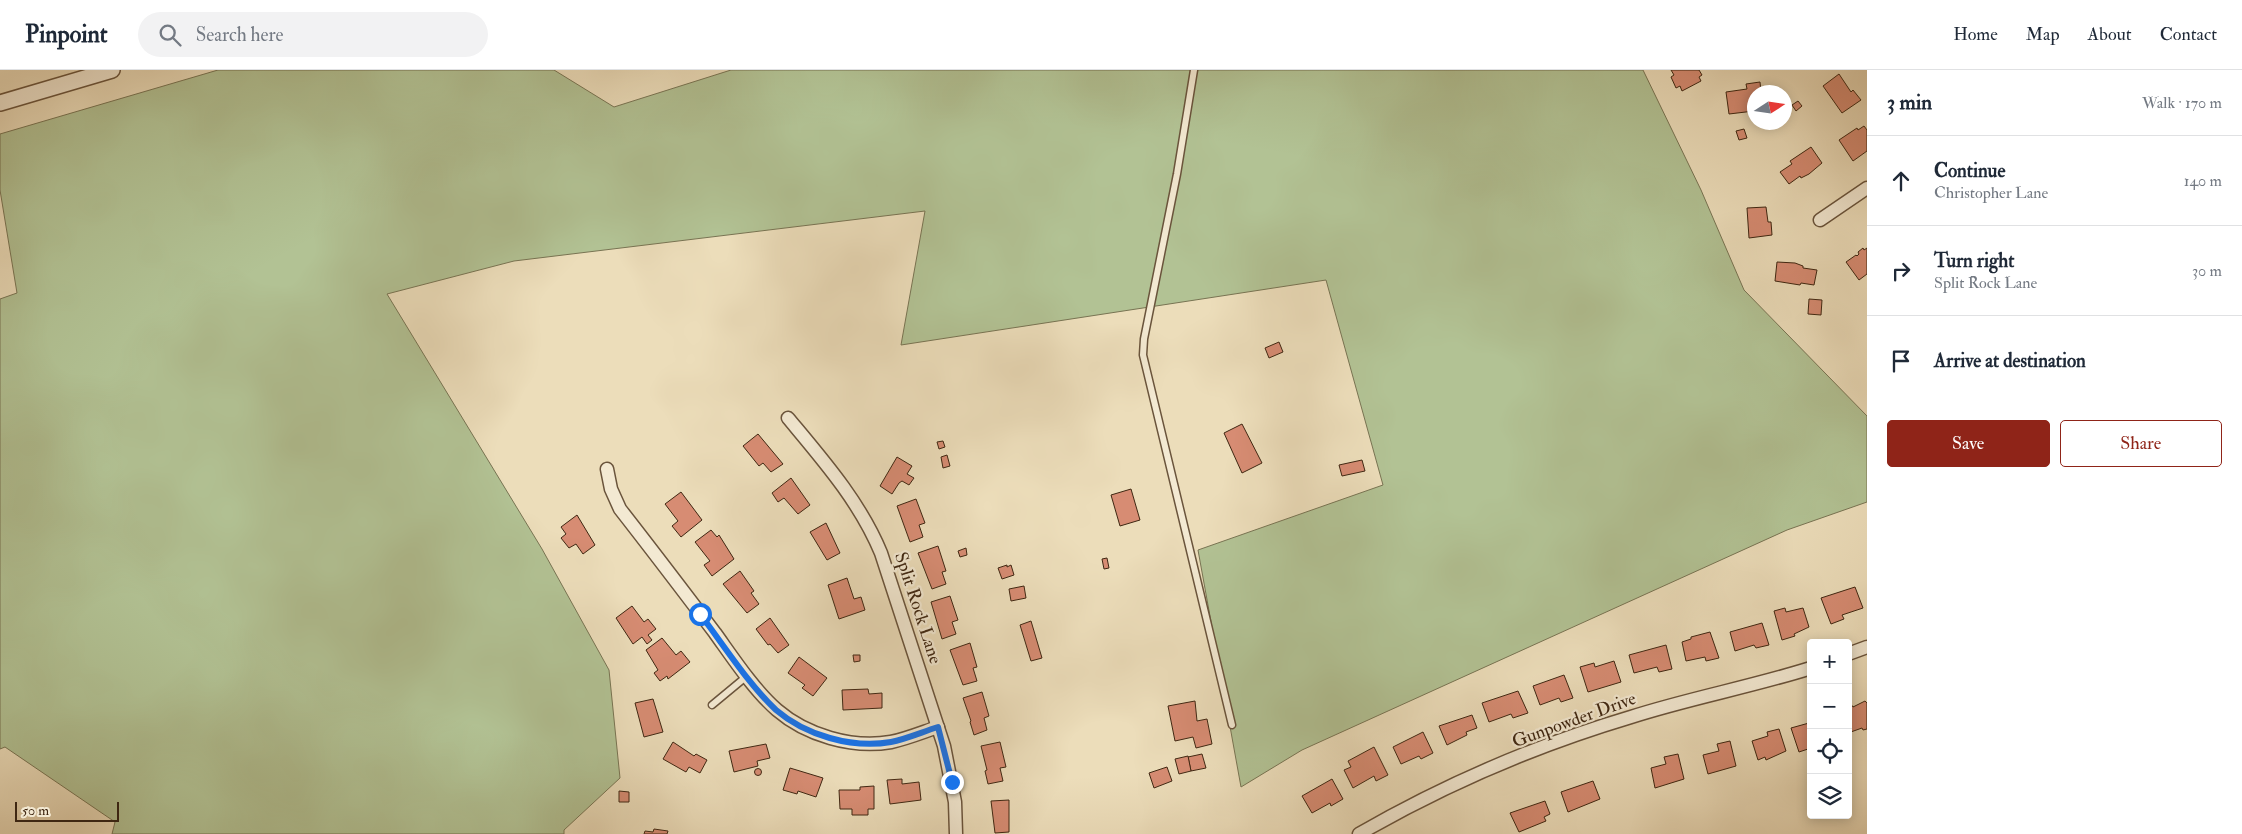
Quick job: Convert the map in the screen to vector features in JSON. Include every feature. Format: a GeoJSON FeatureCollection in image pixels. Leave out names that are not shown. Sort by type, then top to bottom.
{"type":"FeatureCollection","features":[{"type":"Feature","properties":{"kind":"street"},"geometry":{"type":"LineString","coordinates":[[0,103],[112,70]]}},
{"type":"Feature","properties":{"kind":"street"},"geometry":{"type":"LineString","coordinates":[[1820,220],[1867,188]]}},
{"type":"Feature","properties":{"kind":"street","name":"Split Rock Lane"},"geometry":{"type":"LineString","coordinates":[[788,418],[818,453],[872,531],[890,577],[938,727],[952,782],[957,819],[956,834]]}},
{"type":"Feature","properties":{"kind":"street"},"geometry":{"type":"LineString","coordinates":[[606,469],[611,489],[620,509],[747,676],[775,709],[793,722],[839,740],[864,744],[891,742],[938,727]]}},
{"type":"Feature","properties":{"kind":"street"},"geometry":{"type":"LineString","coordinates":[[1852,653],[1867,647]]}},
{"type":"Feature","properties":{"kind":"street","name":"Gunpowder Drive"},"geometry":{"type":"LineString","coordinates":[[1359,834],[1425,799],[1565,738],[1675,704],[1764,683],[1807,669]]}},
{"type":"Feature","properties":{"kind":"lane"},"geometry":{"type":"LineString","coordinates":[[1194,70],[1177,174],[1146,329],[1143,355],[1232,725]]}},
{"type":"Feature","properties":{"kind":"lane"},"geometry":{"type":"LineString","coordinates":[[712,705],[747,676]]}},
{"type":"Feature","properties":{"kind":"green space"},"geometry":{"type":"Polygon","coordinates":[[[218,70],[554,70],[614,107],[731,70],[1643,70],[1701,190],[1744,290],[1867,416],[1867,502],[1787,530],[1302,750],[1241,787],[1198,550],[1383,485],[1326,280],[901,345],[925,211],[514,261],[387,294],[542,549],[609,670],[620,778],[564,830],[564,834],[112,834],[115,822],[5,747],[0,749],[0,299],[17,293],[0,190],[0,134],[218,70]]]}},
{"type":"Feature","properties":{"kind":"building"},"geometry":{"type":"Polygon","coordinates":[[[1671,70],[1699,70],[1702,75],[1699,77],[1701,81],[1682,91],[1680,86],[1676,88],[1671,77],[1674,75],[1671,70]]]}},
{"type":"Feature","properties":{"kind":"building"},"geometry":{"type":"Polygon","coordinates":[[[1839,74],[1851,92],[1853,90],[1861,100],[1842,113],[1823,86],[1839,74]]]}},
{"type":"Feature","properties":{"kind":"building"},"geometry":{"type":"Polygon","coordinates":[[[1760,82],[1760,85],[1747,85],[1747,89],[1746,84],[1760,82]]]}},
{"type":"Feature","properties":{"kind":"building"},"geometry":{"type":"Polygon","coordinates":[[[1747,89],[1747,112],[1729,114],[1726,92],[1747,89]]]}},
{"type":"Feature","properties":{"kind":"building"},"geometry":{"type":"Polygon","coordinates":[[[1798,101],[1802,106],[1796,111],[1792,105],[1798,101]]]}},
{"type":"Feature","properties":{"kind":"building"},"geometry":{"type":"Polygon","coordinates":[[[1864,126],[1867,130],[1867,151],[1853,161],[1839,140],[1857,128],[1858,130],[1864,126]]]}},
{"type":"Feature","properties":{"kind":"building"},"geometry":{"type":"Polygon","coordinates":[[[1744,129],[1747,138],[1739,140],[1736,131],[1744,129]]]}},
{"type":"Feature","properties":{"kind":"building"},"geometry":{"type":"Polygon","coordinates":[[[1811,147],[1822,163],[1809,174],[1801,178],[1800,176],[1789,184],[1780,172],[1792,164],[1790,161],[1811,147]]]}},
{"type":"Feature","properties":{"kind":"building"},"geometry":{"type":"Polygon","coordinates":[[[1766,207],[1768,222],[1771,222],[1772,235],[1749,238],[1747,208],[1766,207]]]}},
{"type":"Feature","properties":{"kind":"building"},"geometry":{"type":"Polygon","coordinates":[[[1863,248],[1864,250],[1867,248],[1867,274],[1859,280],[1846,262],[1857,256],[1858,252],[1863,248]]]}},
{"type":"Feature","properties":{"kind":"building"},"geometry":{"type":"Polygon","coordinates":[[[1777,262],[1795,263],[1803,266],[1803,268],[1817,270],[1814,285],[1775,281],[1777,262]]]}},
{"type":"Feature","properties":{"kind":"building"},"geometry":{"type":"Polygon","coordinates":[[[1809,299],[1822,300],[1821,315],[1808,314],[1809,299]]]}},
{"type":"Feature","properties":{"kind":"building"},"geometry":{"type":"Polygon","coordinates":[[[1279,342],[1283,352],[1269,358],[1265,348],[1279,342]]]}},
{"type":"Feature","properties":{"kind":"building"},"geometry":{"type":"Polygon","coordinates":[[[1242,424],[1262,463],[1242,473],[1224,433],[1242,424]]]}},
{"type":"Feature","properties":{"kind":"building"},"geometry":{"type":"Polygon","coordinates":[[[758,434],[783,464],[771,472],[763,463],[759,466],[743,446],[758,434]]]}},
{"type":"Feature","properties":{"kind":"building"},"geometry":{"type":"Polygon","coordinates":[[[943,441],[945,447],[939,449],[937,442],[943,441]]]}},
{"type":"Feature","properties":{"kind":"building"},"geometry":{"type":"Polygon","coordinates":[[[947,455],[950,466],[943,468],[941,457],[947,455]]]}},
{"type":"Feature","properties":{"kind":"building"},"geometry":{"type":"Polygon","coordinates":[[[897,457],[912,466],[907,474],[914,478],[909,485],[902,481],[899,483],[892,494],[880,486],[897,457]]]}},
{"type":"Feature","properties":{"kind":"building"},"geometry":{"type":"Polygon","coordinates":[[[1362,460],[1365,471],[1342,476],[1339,465],[1362,460]]]}},
{"type":"Feature","properties":{"kind":"building"},"geometry":{"type":"Polygon","coordinates":[[[791,478],[810,505],[798,514],[784,498],[778,502],[772,493],[791,478]]]}},
{"type":"Feature","properties":{"kind":"building"},"geometry":{"type":"Polygon","coordinates":[[[1131,489],[1140,520],[1120,526],[1111,495],[1131,489]]]}},
{"type":"Feature","properties":{"kind":"building"},"geometry":{"type":"Polygon","coordinates":[[[681,492],[702,520],[681,537],[672,526],[678,521],[665,504],[681,492]]]}},
{"type":"Feature","properties":{"kind":"building"},"geometry":{"type":"Polygon","coordinates":[[[916,499],[925,523],[919,525],[923,537],[910,542],[897,506],[916,499]]]}},
{"type":"Feature","properties":{"kind":"building"},"geometry":{"type":"Polygon","coordinates":[[[577,515],[595,545],[583,554],[576,544],[569,548],[561,538],[566,534],[561,527],[577,515]]]}},
{"type":"Feature","properties":{"kind":"building"},"geometry":{"type":"Polygon","coordinates":[[[826,523],[840,553],[827,560],[810,532],[826,523]]]}},
{"type":"Feature","properties":{"kind":"building"},"geometry":{"type":"Polygon","coordinates":[[[711,530],[717,537],[719,535],[734,559],[712,576],[704,565],[710,561],[695,542],[711,530]]]}},
{"type":"Feature","properties":{"kind":"building"},"geometry":{"type":"Polygon","coordinates":[[[938,546],[946,571],[942,572],[946,584],[932,589],[918,553],[938,546]]]}},
{"type":"Feature","properties":{"kind":"building"},"geometry":{"type":"Polygon","coordinates":[[[966,548],[967,555],[960,557],[958,551],[966,548]]]}},
{"type":"Feature","properties":{"kind":"building"},"geometry":{"type":"Polygon","coordinates":[[[1107,558],[1109,568],[1104,569],[1102,559],[1107,558]]]}},
{"type":"Feature","properties":{"kind":"building"},"geometry":{"type":"Polygon","coordinates":[[[1007,565],[1007,567],[1011,565],[1014,575],[1002,579],[998,568],[1007,565]]]}},
{"type":"Feature","properties":{"kind":"building"},"geometry":{"type":"Polygon","coordinates":[[[740,571],[754,591],[751,593],[759,604],[747,613],[723,584],[740,571]]]}},
{"type":"Feature","properties":{"kind":"building"},"geometry":{"type":"Polygon","coordinates":[[[847,578],[854,599],[861,597],[865,610],[839,619],[828,585],[847,578]]]}},
{"type":"Feature","properties":{"kind":"building"},"geometry":{"type":"Polygon","coordinates":[[[1024,586],[1026,598],[1011,601],[1009,589],[1024,586]]]}},
{"type":"Feature","properties":{"kind":"building"},"geometry":{"type":"Polygon","coordinates":[[[1855,587],[1863,608],[1842,615],[1844,619],[1831,624],[1821,598],[1855,587]]]}},
{"type":"Feature","properties":{"kind":"building"},"geometry":{"type":"Polygon","coordinates":[[[950,596],[958,620],[952,622],[956,634],[942,639],[931,602],[950,596]]]}},
{"type":"Feature","properties":{"kind":"building"},"geometry":{"type":"Polygon","coordinates":[[[632,606],[644,622],[648,619],[656,629],[648,635],[652,640],[647,644],[642,637],[633,644],[616,618],[632,606]]]}},
{"type":"Feature","properties":{"kind":"building"},"geometry":{"type":"Polygon","coordinates":[[[1785,608],[1786,612],[1803,608],[1809,627],[1794,634],[1795,636],[1782,640],[1774,611],[1785,608]]]}},
{"type":"Feature","properties":{"kind":"building"},"geometry":{"type":"Polygon","coordinates":[[[770,618],[789,645],[778,653],[770,644],[768,645],[756,629],[770,618]]]}},
{"type":"Feature","properties":{"kind":"building"},"geometry":{"type":"Polygon","coordinates":[[[1031,621],[1042,658],[1031,661],[1020,625],[1031,621]]]}},
{"type":"Feature","properties":{"kind":"building"},"geometry":{"type":"Polygon","coordinates":[[[1762,623],[1769,645],[1756,648],[1754,645],[1735,651],[1730,632],[1762,623]]]}},
{"type":"Feature","properties":{"kind":"building"},"geometry":{"type":"Polygon","coordinates":[[[1710,632],[1719,658],[1706,661],[1705,657],[1686,661],[1682,642],[1691,639],[1691,637],[1710,632]]]}},
{"type":"Feature","properties":{"kind":"building"},"geometry":{"type":"Polygon","coordinates":[[[662,638],[676,655],[681,651],[690,662],[668,679],[667,676],[660,681],[654,673],[658,670],[646,650],[662,638]]]}},
{"type":"Feature","properties":{"kind":"building"},"geometry":{"type":"Polygon","coordinates":[[[970,643],[977,667],[973,668],[977,681],[963,685],[950,650],[970,643]]]}},
{"type":"Feature","properties":{"kind":"building"},"geometry":{"type":"Polygon","coordinates":[[[1666,645],[1672,669],[1659,672],[1657,667],[1634,673],[1629,655],[1666,645]]]}},
{"type":"Feature","properties":{"kind":"building"},"geometry":{"type":"Polygon","coordinates":[[[853,655],[860,655],[860,661],[854,662],[853,655]]]}},
{"type":"Feature","properties":{"kind":"building"},"geometry":{"type":"Polygon","coordinates":[[[799,657],[827,678],[813,696],[802,688],[805,685],[788,673],[799,657]]]}},
{"type":"Feature","properties":{"kind":"building"},"geometry":{"type":"Polygon","coordinates":[[[1614,661],[1621,682],[1588,692],[1580,667],[1594,663],[1595,667],[1614,661]]]}},
{"type":"Feature","properties":{"kind":"building"},"geometry":{"type":"Polygon","coordinates":[[[1564,675],[1573,698],[1561,702],[1559,698],[1540,705],[1533,686],[1564,675]]]}},
{"type":"Feature","properties":{"kind":"building"},"geometry":{"type":"Polygon","coordinates":[[[868,689],[869,694],[882,693],[882,708],[843,710],[842,690],[868,689]]]}},
{"type":"Feature","properties":{"kind":"building"},"geometry":{"type":"Polygon","coordinates":[[[1518,691],[1528,713],[1513,718],[1511,714],[1489,722],[1482,703],[1518,691]]]}},
{"type":"Feature","properties":{"kind":"building"},"geometry":{"type":"Polygon","coordinates":[[[982,692],[989,716],[984,718],[987,730],[974,735],[963,698],[982,692]]]}},
{"type":"Feature","properties":{"kind":"building"},"geometry":{"type":"Polygon","coordinates":[[[653,699],[663,732],[644,737],[635,703],[653,699]]]}},
{"type":"Feature","properties":{"kind":"building"},"geometry":{"type":"Polygon","coordinates":[[[1195,701],[1197,721],[1207,719],[1212,744],[1196,748],[1193,737],[1175,741],[1168,706],[1195,701]]]}},
{"type":"Feature","properties":{"kind":"building"},"geometry":{"type":"Polygon","coordinates":[[[1865,701],[1867,703],[1867,729],[1863,730],[1862,728],[1852,732],[1853,707],[1865,701]]]}},
{"type":"Feature","properties":{"kind":"building"},"geometry":{"type":"Polygon","coordinates":[[[1472,715],[1477,728],[1466,732],[1467,735],[1447,745],[1439,726],[1472,715]]]}},
{"type":"Feature","properties":{"kind":"building"},"geometry":{"type":"Polygon","coordinates":[[[1807,724],[1807,749],[1799,752],[1791,728],[1807,724]]]}},
{"type":"Feature","properties":{"kind":"building"},"geometry":{"type":"Polygon","coordinates":[[[1779,729],[1786,751],[1766,760],[1765,757],[1758,760],[1752,741],[1768,736],[1767,732],[1779,729]]]}},
{"type":"Feature","properties":{"kind":"building"},"geometry":{"type":"Polygon","coordinates":[[[1423,732],[1433,753],[1421,759],[1419,756],[1401,764],[1393,747],[1423,732]]]}},
{"type":"Feature","properties":{"kind":"building"},"geometry":{"type":"Polygon","coordinates":[[[1730,741],[1736,766],[1708,774],[1703,755],[1719,751],[1717,744],[1730,741]]]}},
{"type":"Feature","properties":{"kind":"building"},"geometry":{"type":"Polygon","coordinates":[[[673,742],[694,756],[696,754],[707,760],[700,773],[689,767],[686,772],[663,759],[673,742]]]}},
{"type":"Feature","properties":{"kind":"building"},"geometry":{"type":"Polygon","coordinates":[[[1000,742],[1006,767],[1000,768],[1003,781],[988,784],[985,771],[987,770],[981,746],[1000,742]]]}},
{"type":"Feature","properties":{"kind":"building"},"geometry":{"type":"Polygon","coordinates":[[[766,744],[770,758],[757,761],[758,766],[734,772],[729,751],[766,744]]]}},
{"type":"Feature","properties":{"kind":"building"},"geometry":{"type":"Polygon","coordinates":[[[1374,747],[1388,775],[1376,781],[1374,776],[1353,788],[1344,770],[1351,767],[1348,761],[1374,747]]]}},
{"type":"Feature","properties":{"kind":"building"},"geometry":{"type":"Polygon","coordinates":[[[1202,754],[1206,768],[1191,771],[1188,757],[1202,754]]]}},
{"type":"Feature","properties":{"kind":"building"},"geometry":{"type":"Polygon","coordinates":[[[1678,754],[1684,779],[1655,788],[1651,768],[1666,764],[1664,757],[1678,754]]]}},
{"type":"Feature","properties":{"kind":"building"},"geometry":{"type":"Polygon","coordinates":[[[1188,756],[1191,771],[1179,774],[1175,759],[1188,756]]]}},
{"type":"Feature","properties":{"kind":"building"},"geometry":{"type":"Polygon","coordinates":[[[1167,767],[1172,781],[1154,788],[1149,773],[1167,767]]]}},
{"type":"Feature","properties":{"kind":"building"},"geometry":{"type":"Polygon","coordinates":[[[758,768],[762,772],[758,776],[754,772],[758,768]]]}},
{"type":"Feature","properties":{"kind":"building"},"geometry":{"type":"Polygon","coordinates":[[[790,768],[823,778],[816,797],[798,791],[797,794],[783,790],[790,768]]]}},
{"type":"Feature","properties":{"kind":"building"},"geometry":{"type":"Polygon","coordinates":[[[902,779],[902,784],[919,782],[921,800],[890,804],[887,780],[902,779]]]}},
{"type":"Feature","properties":{"kind":"building"},"geometry":{"type":"Polygon","coordinates":[[[1332,779],[1343,799],[1331,806],[1330,803],[1312,813],[1302,796],[1332,779]]]}},
{"type":"Feature","properties":{"kind":"building"},"geometry":{"type":"Polygon","coordinates":[[[1593,781],[1600,799],[1568,812],[1561,792],[1593,781]]]}},
{"type":"Feature","properties":{"kind":"building"},"geometry":{"type":"Polygon","coordinates":[[[874,786],[874,809],[868,809],[868,815],[852,815],[852,809],[840,809],[839,790],[860,790],[860,787],[874,786]]]}},
{"type":"Feature","properties":{"kind":"building"},"geometry":{"type":"Polygon","coordinates":[[[619,791],[629,792],[629,802],[619,802],[619,791]]]}},
{"type":"Feature","properties":{"kind":"building"},"geometry":{"type":"Polygon","coordinates":[[[1009,800],[1009,832],[995,833],[991,801],[1009,800]]]}},
{"type":"Feature","properties":{"kind":"building"},"geometry":{"type":"Polygon","coordinates":[[[1545,801],[1550,814],[1544,817],[1546,821],[1519,832],[1510,813],[1545,801]]]}},
{"type":"Feature","properties":{"kind":"building"},"geometry":{"type":"Polygon","coordinates":[[[654,829],[668,831],[667,834],[644,834],[645,831],[653,832],[654,829]]]}},
{"type":"Feature","properties":{"kind":"route"},"geometry":{"type":"LineString","coordinates":[[700,614],[747,676],[775,709],[793,722],[839,740],[864,744],[891,742],[938,727],[952,782]]}}]}
